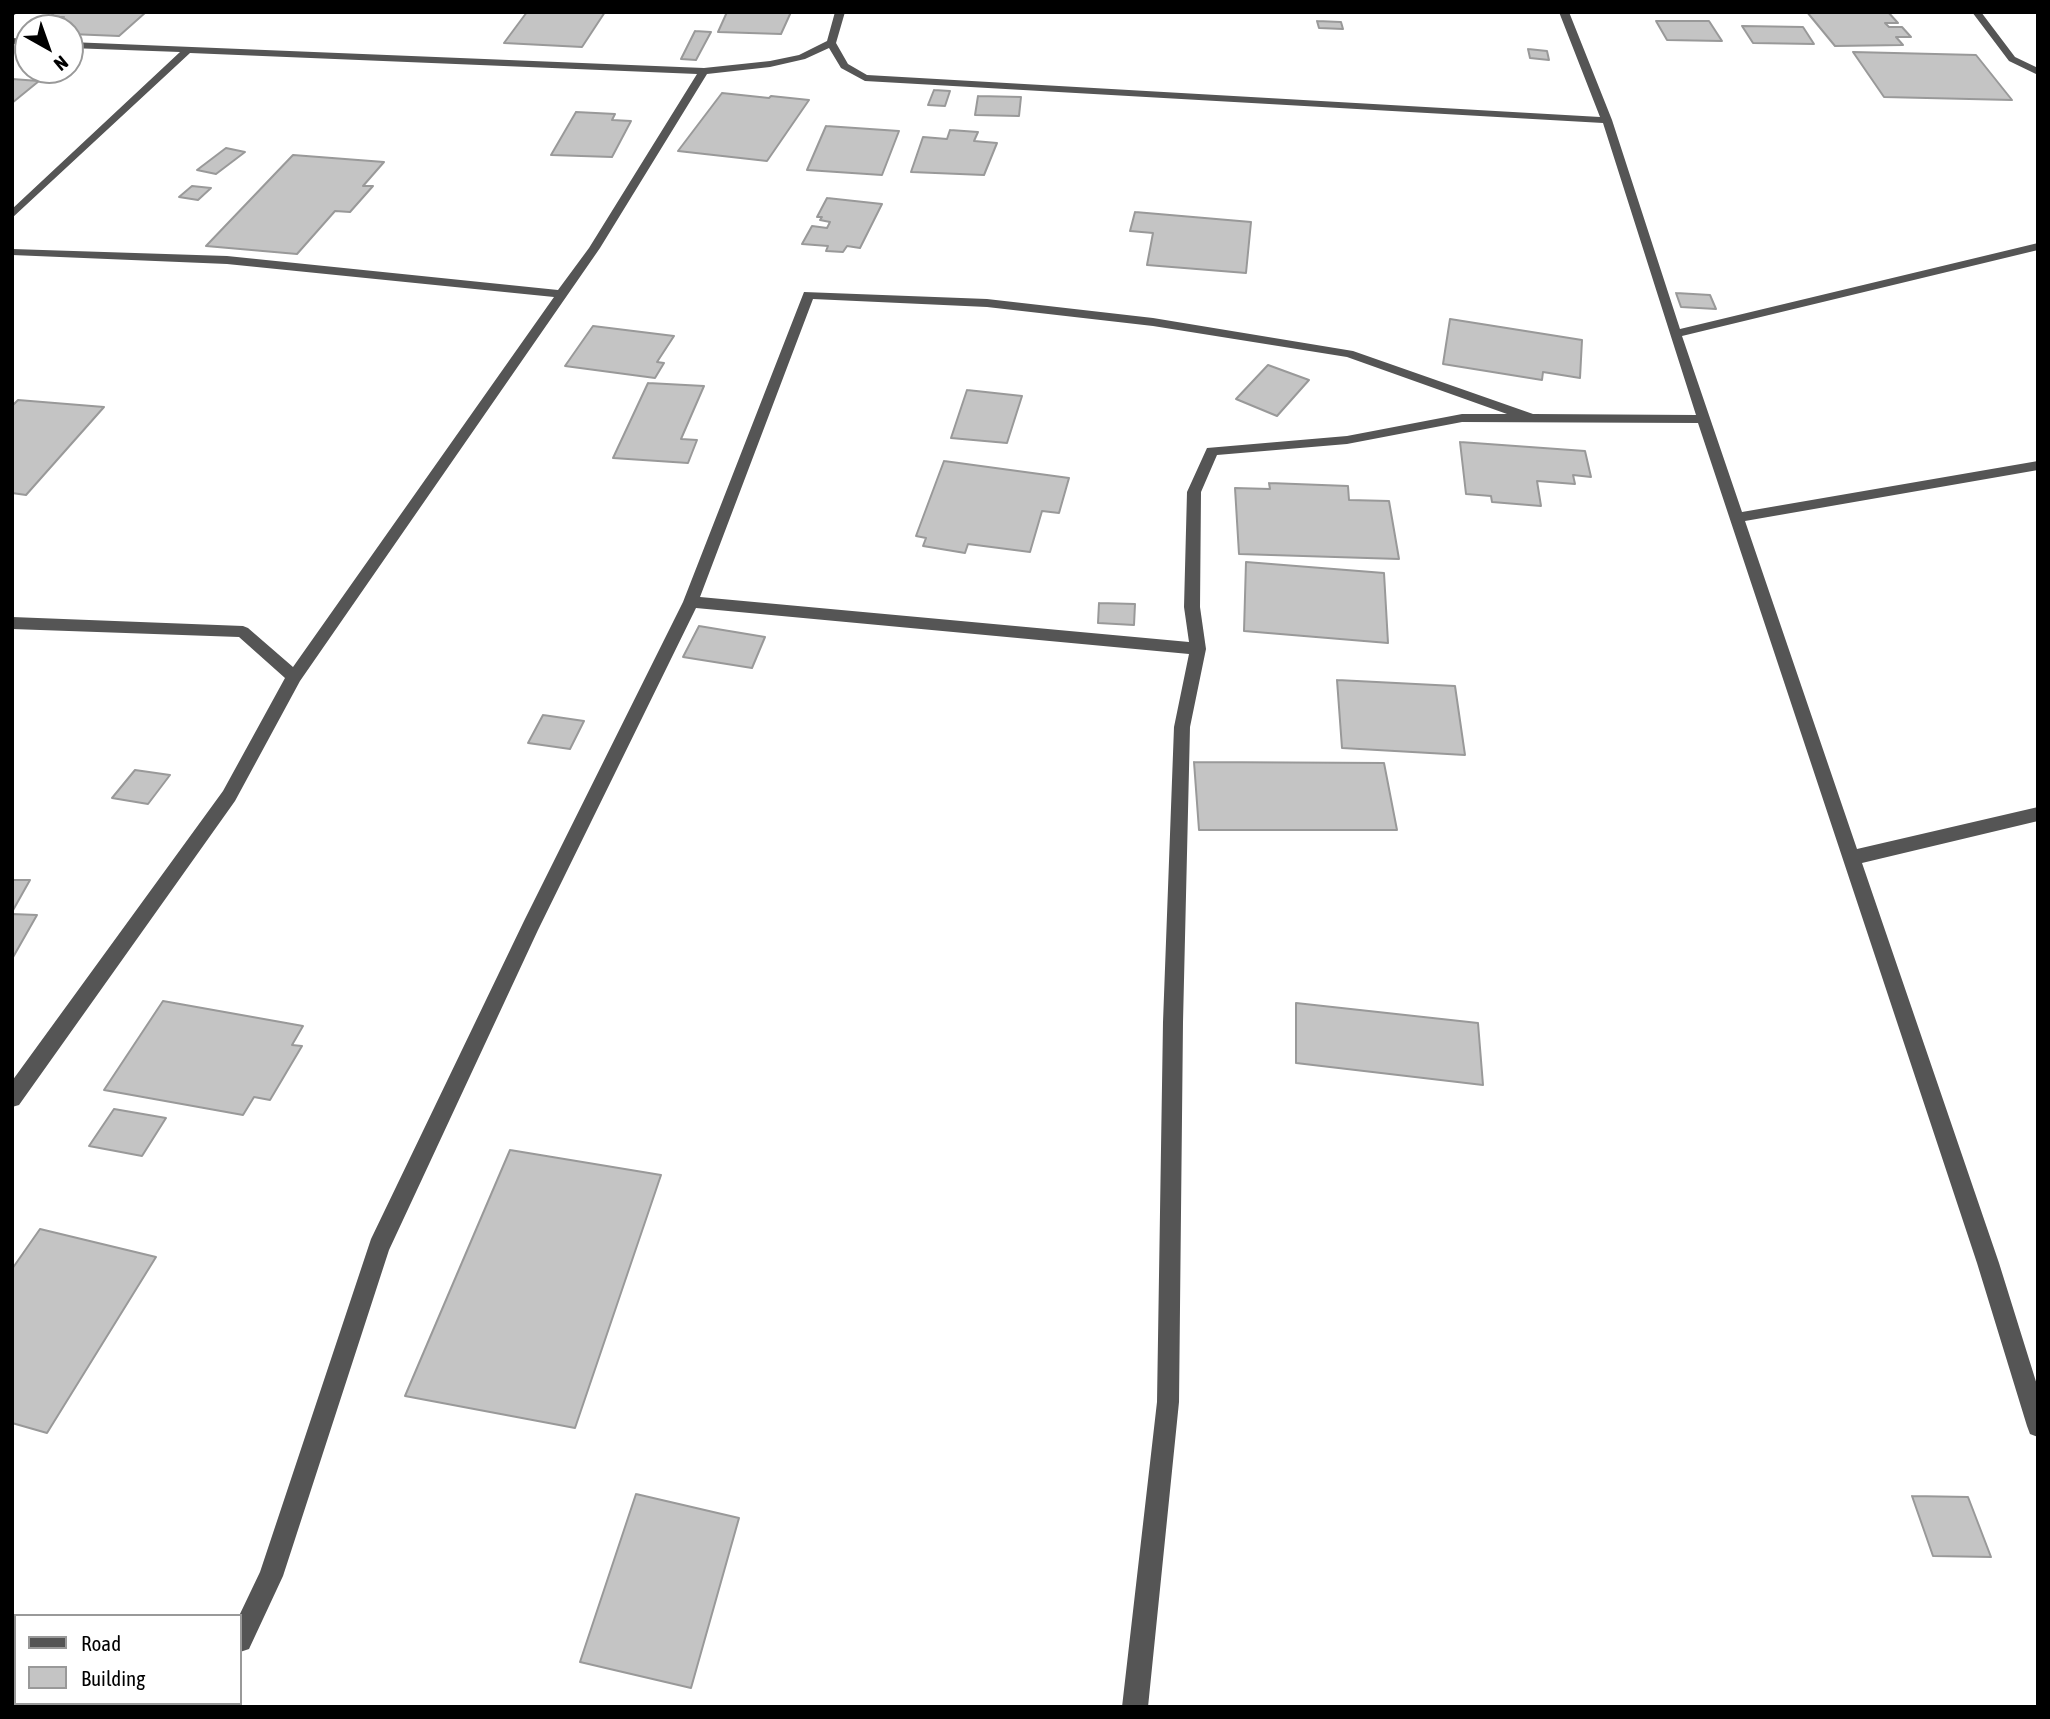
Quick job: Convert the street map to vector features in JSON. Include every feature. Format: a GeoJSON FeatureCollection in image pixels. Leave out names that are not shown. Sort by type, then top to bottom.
{"type":"FeatureCollection","features":[{"type":"Feature","properties":{"kind":"street"},"geometry":{"type":"LineString","coordinates":[[840,12],[831,43],[844,66],[865,78],[1081,93],[1607,120]]}},
{"type":"Feature","properties":{"kind":"street"},"geometry":{"type":"LineString","coordinates":[[1564,12],[1607,120],[1703,419],[1988,1263],[2038,1426]]}},
{"type":"Feature","properties":{"kind":"street"},"geometry":{"type":"LineString","coordinates":[[1976,12],[2012,59],[2038,72]]}},
{"type":"Feature","properties":{"kind":"street"},"geometry":{"type":"LineString","coordinates":[[84,46],[704,71],[770,65],[802,57],[831,43]]}},
{"type":"Feature","properties":{"kind":"street"},"geometry":{"type":"LineString","coordinates":[[12,215],[186,52]]}},
{"type":"Feature","properties":{"kind":"street"},"geometry":{"type":"LineString","coordinates":[[12,1098],[229,796],[293,677],[594,248],[704,71]]}},
{"type":"Feature","properties":{"kind":"street"},"geometry":{"type":"LineString","coordinates":[[1675,334],[2038,246]]}},
{"type":"Feature","properties":{"kind":"street"},"geometry":{"type":"LineString","coordinates":[[12,252],[227,260],[562,294]]}},
{"type":"Feature","properties":{"kind":"street"},"geometry":{"type":"LineString","coordinates":[[242,1636],[271,1576],[379,1247],[530,926],[691,602],[808,295],[987,303],[1153,322],[1349,354],[1534,419]]}},
{"type":"Feature","properties":{"kind":"street"},"geometry":{"type":"LineString","coordinates":[[1135,1707],[1168,1402],[1173,1022],[1182,740],[1198,649],[1192,607],[1194,492],[1212,451],[1347,440],[1462,418],[1703,419]]}},
{"type":"Feature","properties":{"kind":"street"},"geometry":{"type":"LineString","coordinates":[[1737,517],[2038,465]]}},
{"type":"Feature","properties":{"kind":"street"},"geometry":{"type":"LineString","coordinates":[[691,602],[1198,649]]}},
{"type":"Feature","properties":{"kind":"street"},"geometry":{"type":"LineString","coordinates":[[12,623],[243,632],[293,677]]}},
{"type":"Feature","properties":{"kind":"street"},"geometry":{"type":"LineString","coordinates":[[1851,858],[2038,814]]}},
{"type":"Feature","properties":{"kind":"building"},"geometry":{"type":"Polygon","coordinates":[[[146,12],[119,36],[84,35],[84,14],[53,14],[146,12]]]}},
{"type":"Feature","properties":{"kind":"building"},"geometry":{"type":"Polygon","coordinates":[[[527,12],[605,12],[582,47],[504,43],[527,12]]]}},
{"type":"Feature","properties":{"kind":"building"},"geometry":{"type":"Polygon","coordinates":[[[727,12],[791,12],[781,34],[718,32],[727,12]]]}},
{"type":"Feature","properties":{"kind":"building"},"geometry":{"type":"Polygon","coordinates":[[[1807,12],[1888,12],[1898,23],[1885,23],[1889,27],[1902,27],[1911,37],[1896,37],[1903,45],[1835,46],[1807,12]]]}},
{"type":"Feature","properties":{"kind":"building"},"geometry":{"type":"Polygon","coordinates":[[[1317,21],[1341,22],[1343,29],[1319,28],[1317,21]]]}},
{"type":"Feature","properties":{"kind":"building"},"geometry":{"type":"Polygon","coordinates":[[[1656,21],[1709,21],[1722,41],[1667,40],[1656,21]]]}},
{"type":"Feature","properties":{"kind":"building"},"geometry":{"type":"Polygon","coordinates":[[[1742,26],[1803,27],[1814,44],[1753,43],[1742,26]]]}},
{"type":"Feature","properties":{"kind":"building"},"geometry":{"type":"Polygon","coordinates":[[[695,31],[711,32],[696,60],[681,59],[695,31]]]}},
{"type":"Feature","properties":{"kind":"building"},"geometry":{"type":"Polygon","coordinates":[[[1528,49],[1547,51],[1549,60],[1530,58],[1528,49]]]}},
{"type":"Feature","properties":{"kind":"building"},"geometry":{"type":"Polygon","coordinates":[[[1853,52],[1976,55],[2012,100],[1884,97],[1853,52]]]}},
{"type":"Feature","properties":{"kind":"building"},"geometry":{"type":"Polygon","coordinates":[[[12,79],[14,84],[35,84],[12,103],[12,79]]]}},
{"type":"Feature","properties":{"kind":"building"},"geometry":{"type":"Polygon","coordinates":[[[934,90],[950,91],[945,106],[928,105],[934,90]]]}},
{"type":"Feature","properties":{"kind":"building"},"geometry":{"type":"Polygon","coordinates":[[[722,93],[809,100],[767,161],[678,151],[722,93]]]}},
{"type":"Feature","properties":{"kind":"building"},"geometry":{"type":"Polygon","coordinates":[[[978,96],[1021,97],[1019,116],[975,115],[978,96]]]}},
{"type":"Feature","properties":{"kind":"building"},"geometry":{"type":"Polygon","coordinates":[[[576,112],[615,114],[612,120],[631,121],[612,157],[551,155],[576,112]]]}},
{"type":"Feature","properties":{"kind":"building"},"geometry":{"type":"Polygon","coordinates":[[[826,126],[899,131],[882,175],[807,170],[826,126]]]}},
{"type":"Feature","properties":{"kind":"building"},"geometry":{"type":"Polygon","coordinates":[[[950,130],[978,132],[974,141],[997,143],[984,175],[911,172],[923,137],[947,139],[950,130]]]}},
{"type":"Feature","properties":{"kind":"building"},"geometry":{"type":"Polygon","coordinates":[[[226,148],[245,152],[216,174],[197,170],[226,148]]]}},
{"type":"Feature","properties":{"kind":"building"},"geometry":{"type":"Polygon","coordinates":[[[293,155],[384,162],[363,186],[373,186],[350,212],[335,211],[297,254],[206,246],[293,155]]]}},
{"type":"Feature","properties":{"kind":"building"},"geometry":{"type":"Polygon","coordinates":[[[192,186],[211,188],[198,200],[179,197],[192,186]]]}},
{"type":"Feature","properties":{"kind":"building"},"geometry":{"type":"Polygon","coordinates":[[[827,198],[882,204],[860,248],[847,246],[843,252],[826,251],[828,246],[802,244],[812,226],[827,228],[830,222],[817,217],[827,198]]]}},
{"type":"Feature","properties":{"kind":"building"},"geometry":{"type":"Polygon","coordinates":[[[1135,212],[1251,222],[1246,273],[1147,265],[1153,233],[1130,231],[1135,212]]]}},
{"type":"Feature","properties":{"kind":"building"},"geometry":{"type":"Polygon","coordinates":[[[1676,293],[1710,295],[1716,309],[1681,307],[1676,293]]]}},
{"type":"Feature","properties":{"kind":"building"},"geometry":{"type":"Polygon","coordinates":[[[1450,319],[1582,340],[1580,378],[1543,372],[1542,380],[1443,364],[1450,319]]]}},
{"type":"Feature","properties":{"kind":"building"},"geometry":{"type":"Polygon","coordinates":[[[593,326],[674,336],[657,362],[664,363],[655,378],[565,366],[593,326]]]}},
{"type":"Feature","properties":{"kind":"building"},"geometry":{"type":"Polygon","coordinates":[[[1268,365],[1309,380],[1277,416],[1236,399],[1268,365]]]}},
{"type":"Feature","properties":{"kind":"building"},"geometry":{"type":"Polygon","coordinates":[[[648,383],[704,386],[681,439],[697,440],[688,463],[613,458],[648,383]]]}},
{"type":"Feature","properties":{"kind":"building"},"geometry":{"type":"Polygon","coordinates":[[[967,390],[1022,396],[1007,443],[951,438],[967,390]]]}},
{"type":"Feature","properties":{"kind":"building"},"geometry":{"type":"Polygon","coordinates":[[[18,400],[104,407],[26,495],[12,493],[12,406],[18,400]]]}},
{"type":"Feature","properties":{"kind":"building"},"geometry":{"type":"Polygon","coordinates":[[[1460,442],[1585,451],[1591,477],[1573,475],[1575,484],[1537,481],[1541,506],[1492,502],[1491,496],[1466,494],[1460,442]]]}},
{"type":"Feature","properties":{"kind":"building"},"geometry":{"type":"Polygon","coordinates":[[[944,461],[1069,478],[1059,513],[1042,511],[1030,552],[968,544],[965,553],[923,546],[926,538],[916,536],[944,461]]]}},
{"type":"Feature","properties":{"kind":"building"},"geometry":{"type":"Polygon","coordinates":[[[1269,483],[1348,486],[1349,500],[1389,501],[1399,559],[1239,554],[1235,488],[1270,489],[1269,483]]]}},
{"type":"Feature","properties":{"kind":"building"},"geometry":{"type":"Polygon","coordinates":[[[1246,562],[1384,573],[1388,643],[1244,631],[1246,562]]]}},
{"type":"Feature","properties":{"kind":"building"},"geometry":{"type":"Polygon","coordinates":[[[1099,603],[1135,604],[1134,625],[1098,623],[1099,603]]]}},
{"type":"Feature","properties":{"kind":"building"},"geometry":{"type":"Polygon","coordinates":[[[699,626],[765,637],[752,668],[683,657],[699,626]]]}},
{"type":"Feature","properties":{"kind":"building"},"geometry":{"type":"Polygon","coordinates":[[[1337,680],[1455,686],[1465,755],[1342,748],[1337,680]]]}},
{"type":"Feature","properties":{"kind":"building"},"geometry":{"type":"Polygon","coordinates":[[[543,715],[584,721],[570,749],[528,743],[543,715]]]}},
{"type":"Feature","properties":{"kind":"building"},"geometry":{"type":"Polygon","coordinates":[[[1194,762],[1384,763],[1397,830],[1199,830],[1194,762]]]}},
{"type":"Feature","properties":{"kind":"building"},"geometry":{"type":"Polygon","coordinates":[[[135,770],[170,775],[148,804],[112,798],[135,770]]]}},
{"type":"Feature","properties":{"kind":"building"},"geometry":{"type":"Polygon","coordinates":[[[12,880],[30,880],[12,912],[12,880]]]}},
{"type":"Feature","properties":{"kind":"building"},"geometry":{"type":"Polygon","coordinates":[[[12,914],[37,915],[12,959],[12,914]]]}},
{"type":"Feature","properties":{"kind":"building"},"geometry":{"type":"Polygon","coordinates":[[[163,1001],[303,1026],[292,1045],[302,1046],[270,1100],[254,1097],[243,1115],[104,1090],[163,1001]]]}},
{"type":"Feature","properties":{"kind":"building"},"geometry":{"type":"Polygon","coordinates":[[[1296,1003],[1478,1023],[1483,1085],[1296,1063],[1296,1003]]]}},
{"type":"Feature","properties":{"kind":"building"},"geometry":{"type":"Polygon","coordinates":[[[114,1109],[166,1118],[142,1156],[89,1146],[114,1109]]]}},
{"type":"Feature","properties":{"kind":"building"},"geometry":{"type":"Polygon","coordinates":[[[510,1150],[661,1175],[575,1428],[405,1396],[510,1150]]]}},
{"type":"Feature","properties":{"kind":"building"},"geometry":{"type":"Polygon","coordinates":[[[40,1229],[156,1257],[47,1433],[12,1423],[12,1269],[40,1229]]]}},
{"type":"Feature","properties":{"kind":"building"},"geometry":{"type":"Polygon","coordinates":[[[636,1494],[739,1518],[691,1688],[580,1662],[636,1494]]]}},
{"type":"Feature","properties":{"kind":"building"},"geometry":{"type":"Polygon","coordinates":[[[1912,1496],[1968,1497],[1991,1557],[1933,1556],[1912,1496]]]}}]}
